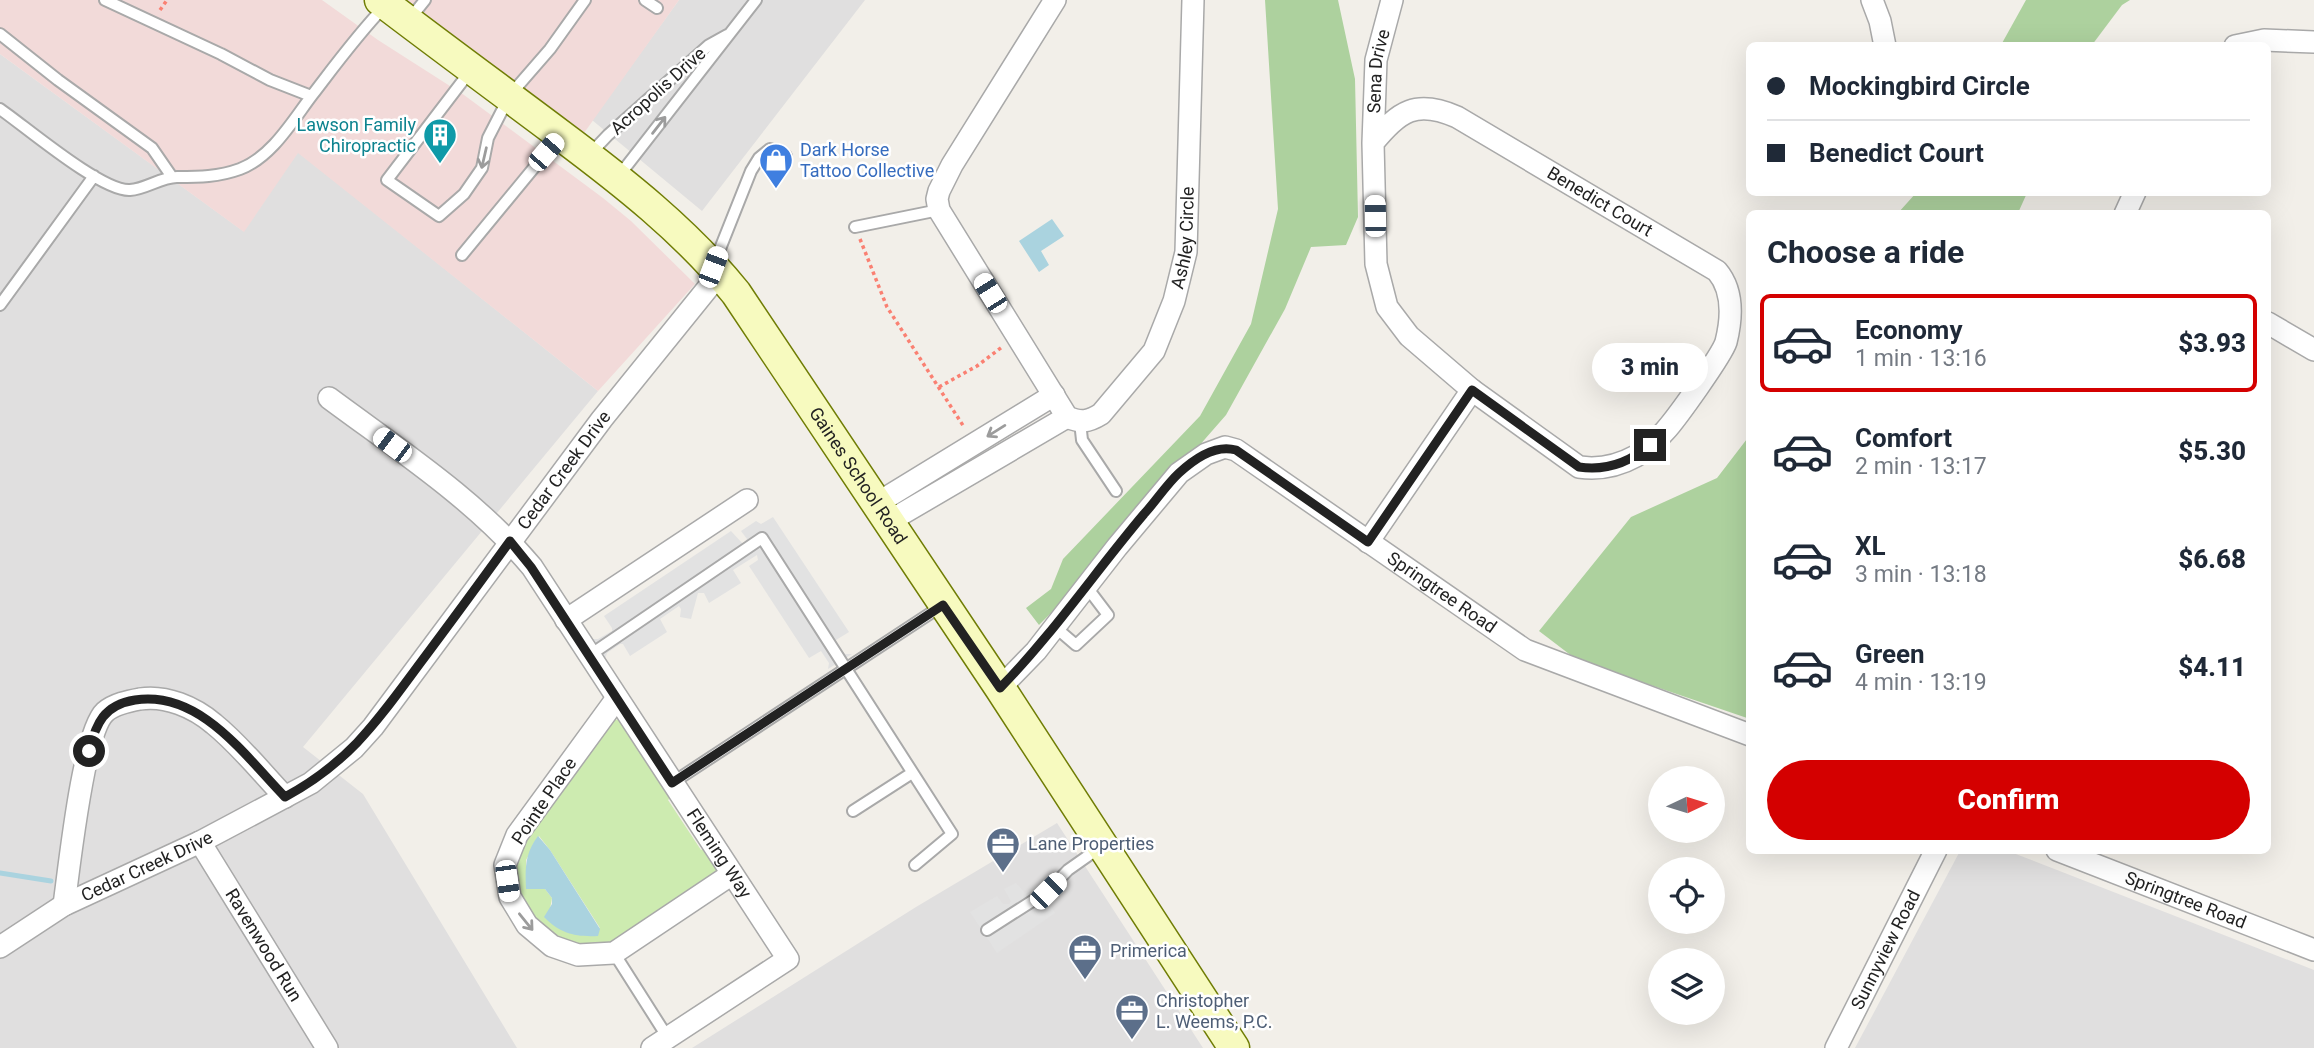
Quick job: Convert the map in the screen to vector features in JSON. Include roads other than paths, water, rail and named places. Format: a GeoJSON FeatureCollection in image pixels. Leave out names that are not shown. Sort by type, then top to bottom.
{"type":"FeatureCollection","features":[{"type":"Feature","properties":{"kind":"main road","name":"Gaines School Road"},"geometry":{"type":"LineString","coordinates":[[400,6],[472,69],[617,178],[652,208],[736,293],[1000,688],[1234,1048]]}},
{"type":"Feature","properties":{"kind":"street"},"geometry":{"type":"LineString","coordinates":[[1055,0],[952,165],[937,199],[939,210],[1019,340],[1054,395],[1074,420]]}},
{"type":"Feature","properties":{"kind":"street","name":"Ashley Circle"},"geometry":{"type":"LineString","coordinates":[[882,513],[1074,420],[1092,420],[1101,414],[1154,351],[1174,301],[1186,252],[1193,0]]}},
{"type":"Feature","properties":{"kind":"street","name":"Sena Drive"},"geometry":{"type":"LineString","coordinates":[[1373,143],[1376,60],[1392,0]]}},
{"type":"Feature","properties":{"kind":"street"},"geometry":{"type":"LineString","coordinates":[[1872,0],[1884,42]]}},
{"type":"Feature","properties":{"kind":"street"},"geometry":{"type":"LineString","coordinates":[[2254,42],[2314,42]]}},
{"type":"Feature","properties":{"kind":"street","name":"Benedict Court"},"geometry":{"type":"LineString","coordinates":[[1418,108],[1441,110],[1717,271],[1726,281],[1731,312],[1725,345],[1664,432],[1639,455],[1615,466],[1593,469],[1579,467],[1472,390],[1409,336],[1387,307],[1376,264],[1373,143],[1391,121],[1405,112],[1418,108]]}},
{"type":"Feature","properties":{"kind":"street","name":"Cedar Creek Drive"},"geometry":{"type":"LineString","coordinates":[[0,947],[64,905],[200,842],[311,783],[331,769],[373,727],[601,419],[716,270]]}},
{"type":"Feature","properties":{"kind":"street"},"geometry":{"type":"LineString","coordinates":[[2271,325],[2314,350]]}},
{"type":"Feature","properties":{"kind":"street"},"geometry":{"type":"LineString","coordinates":[[1368,542],[1472,390]]}},
{"type":"Feature","properties":{"kind":"street"},"geometry":{"type":"LineString","coordinates":[[882,513],[975,443],[1054,395]]}},
{"type":"Feature","properties":{"kind":"street","name":"Fleming Way"},"geometry":{"type":"LineString","coordinates":[[330,398],[416,462],[510,541],[531,567],[590,655],[788,959],[660,1043]]}},
{"type":"Feature","properties":{"kind":"street","name":"Springtree Road"},"geometry":{"type":"LineString","coordinates":[[1000,688],[1036,651],[1179,473],[1206,453],[1225,447],[1236,450],[1525,650],[1746,733]]}},
{"type":"Feature","properties":{"kind":"street"},"geometry":{"type":"LineString","coordinates":[[566,620],[747,499]]}},
{"type":"Feature","properties":{"kind":"street"},"geometry":{"type":"LineString","coordinates":[[64,905],[84,767],[93,735],[104,712],[126,702],[151,698],[172,700],[214,723],[285,797]]}},
{"type":"Feature","properties":{"kind":"street","name":"Pointe Place"},"geometry":{"type":"LineString","coordinates":[[614,953],[578,955],[552,946],[527,925],[510,897],[505,865],[517,835],[617,698]]}},
{"type":"Feature","properties":{"kind":"street","name":"Ravenwood Run"},"geometry":{"type":"LineString","coordinates":[[200,842],[327,1048]]}},
{"type":"Feature","properties":{"kind":"street","name":"Sunnyview Road"},"geometry":{"type":"LineString","coordinates":[[1838,1047],[1934,854]]}},
{"type":"Feature","properties":{"kind":"street","name":"Springtree Road"},"geometry":{"type":"LineString","coordinates":[[2067,854],[2314,950]]}},
{"type":"Feature","properties":{"kind":"street"},"geometry":{"type":"LineString","coordinates":[[614,953],[732,874]]}},
{"type":"Feature","properties":{"kind":"lane"},"geometry":{"type":"LineString","coordinates":[[105,0],[270,80],[311,96]]}},
{"type":"Feature","properties":{"kind":"lane"},"geometry":{"type":"LineString","coordinates":[[472,69],[387,180],[439,216],[464,194],[482,168],[488,138],[510,95],[550,49],[585,0]]}},
{"type":"Feature","properties":{"kind":"lane"},"geometry":{"type":"LineString","coordinates":[[645,0],[657,8]]}},
{"type":"Feature","properties":{"kind":"lane","name":"Acropolis Drive"},"geometry":{"type":"LineString","coordinates":[[617,178],[756,0]]}},
{"type":"Feature","properties":{"kind":"lane"},"geometry":{"type":"LineString","coordinates":[[0,109],[94,176],[114,187],[128,190],[148,187],[172,177],[205,178],[242,169],[262,156],[291,125],[365,26],[400,6]]}},
{"type":"Feature","properties":{"kind":"lane","name":"Acropolis Drive"},"geometry":{"type":"LineString","coordinates":[[589,156],[608,135],[709,45],[732,32]]}},
{"type":"Feature","properties":{"kind":"lane"},"geometry":{"type":"LineString","coordinates":[[0,34],[152,148],[172,177]]}},
{"type":"Feature","properties":{"kind":"lane"},"geometry":{"type":"LineString","coordinates":[[462,255],[561,135]]}},
{"type":"Feature","properties":{"kind":"lane"},"geometry":{"type":"LineString","coordinates":[[716,270],[751,171],[770,149],[786,156]]}},
{"type":"Feature","properties":{"kind":"lane"},"geometry":{"type":"LineString","coordinates":[[0,305],[94,176]]}},
{"type":"Feature","properties":{"kind":"lane"},"geometry":{"type":"LineString","coordinates":[[855,227],[939,210]]}},
{"type":"Feature","properties":{"kind":"lane"},"geometry":{"type":"LineString","coordinates":[[1074,420],[1082,440],[1116,491]]}},
{"type":"Feature","properties":{"kind":"lane"},"geometry":{"type":"LineString","coordinates":[[590,655],[762,538],[953,834],[915,865]]}},
{"type":"Feature","properties":{"kind":"lane"},"geometry":{"type":"LineString","coordinates":[[1055,627],[1076,645],[1108,615],[1086,586]]}},
{"type":"Feature","properties":{"kind":"lane"},"geometry":{"type":"LineString","coordinates":[[672,783],[943,605]]}},
{"type":"Feature","properties":{"kind":"lane"},"geometry":{"type":"LineString","coordinates":[[853,811],[912,773]]}},
{"type":"Feature","properties":{"kind":"lane"},"geometry":{"type":"LineString","coordinates":[[987,930],[1048,891],[1068,870],[1102,846]]}},
{"type":"Feature","properties":{"kind":"lane"},"geometry":{"type":"LineString","coordinates":[[614,953],[660,1043]]}},
{"type":"Feature","properties":{"kind":"water"},"geometry":{"type":"Polygon","coordinates":[[[1052,219],[1064,236],[1041,251],[1049,265],[1039,272],[1019,241],[1052,219]]]}},
{"type":"Feature","properties":{"kind":"water"},"geometry":{"type":"Polygon","coordinates":[[[538,836],[550,850],[600,929],[598,936],[582,936],[562,931],[544,917],[552,904],[552,898],[545,889],[526,889],[527,861],[538,836]]]}},
{"type":"Feature","properties":{"kind":"waterway"},"geometry":{"type":"LineString","coordinates":[[0,873],[51,881]]}},
{"type":"Feature","properties":{"kind":"place","name":"Lawson Family Chiropractic"},"geometry":{"type":"Point","coordinates":[440,165]}},
{"type":"Feature","properties":{"kind":"place","name":"Dark Horse Tattoo Collective"},"geometry":{"type":"Point","coordinates":[776,190]}},
{"type":"Feature","properties":{"kind":"place","name":"Lane Properties"},"geometry":{"type":"Point","coordinates":[1003,874]}},
{"type":"Feature","properties":{"kind":"place","name":"Primerica"},"geometry":{"type":"Point","coordinates":[1085,981]}},
{"type":"Feature","properties":{"kind":"place","name":"Christopher L. Weems, P.C."},"geometry":{"type":"Point","coordinates":[1132,1041]}}]}
